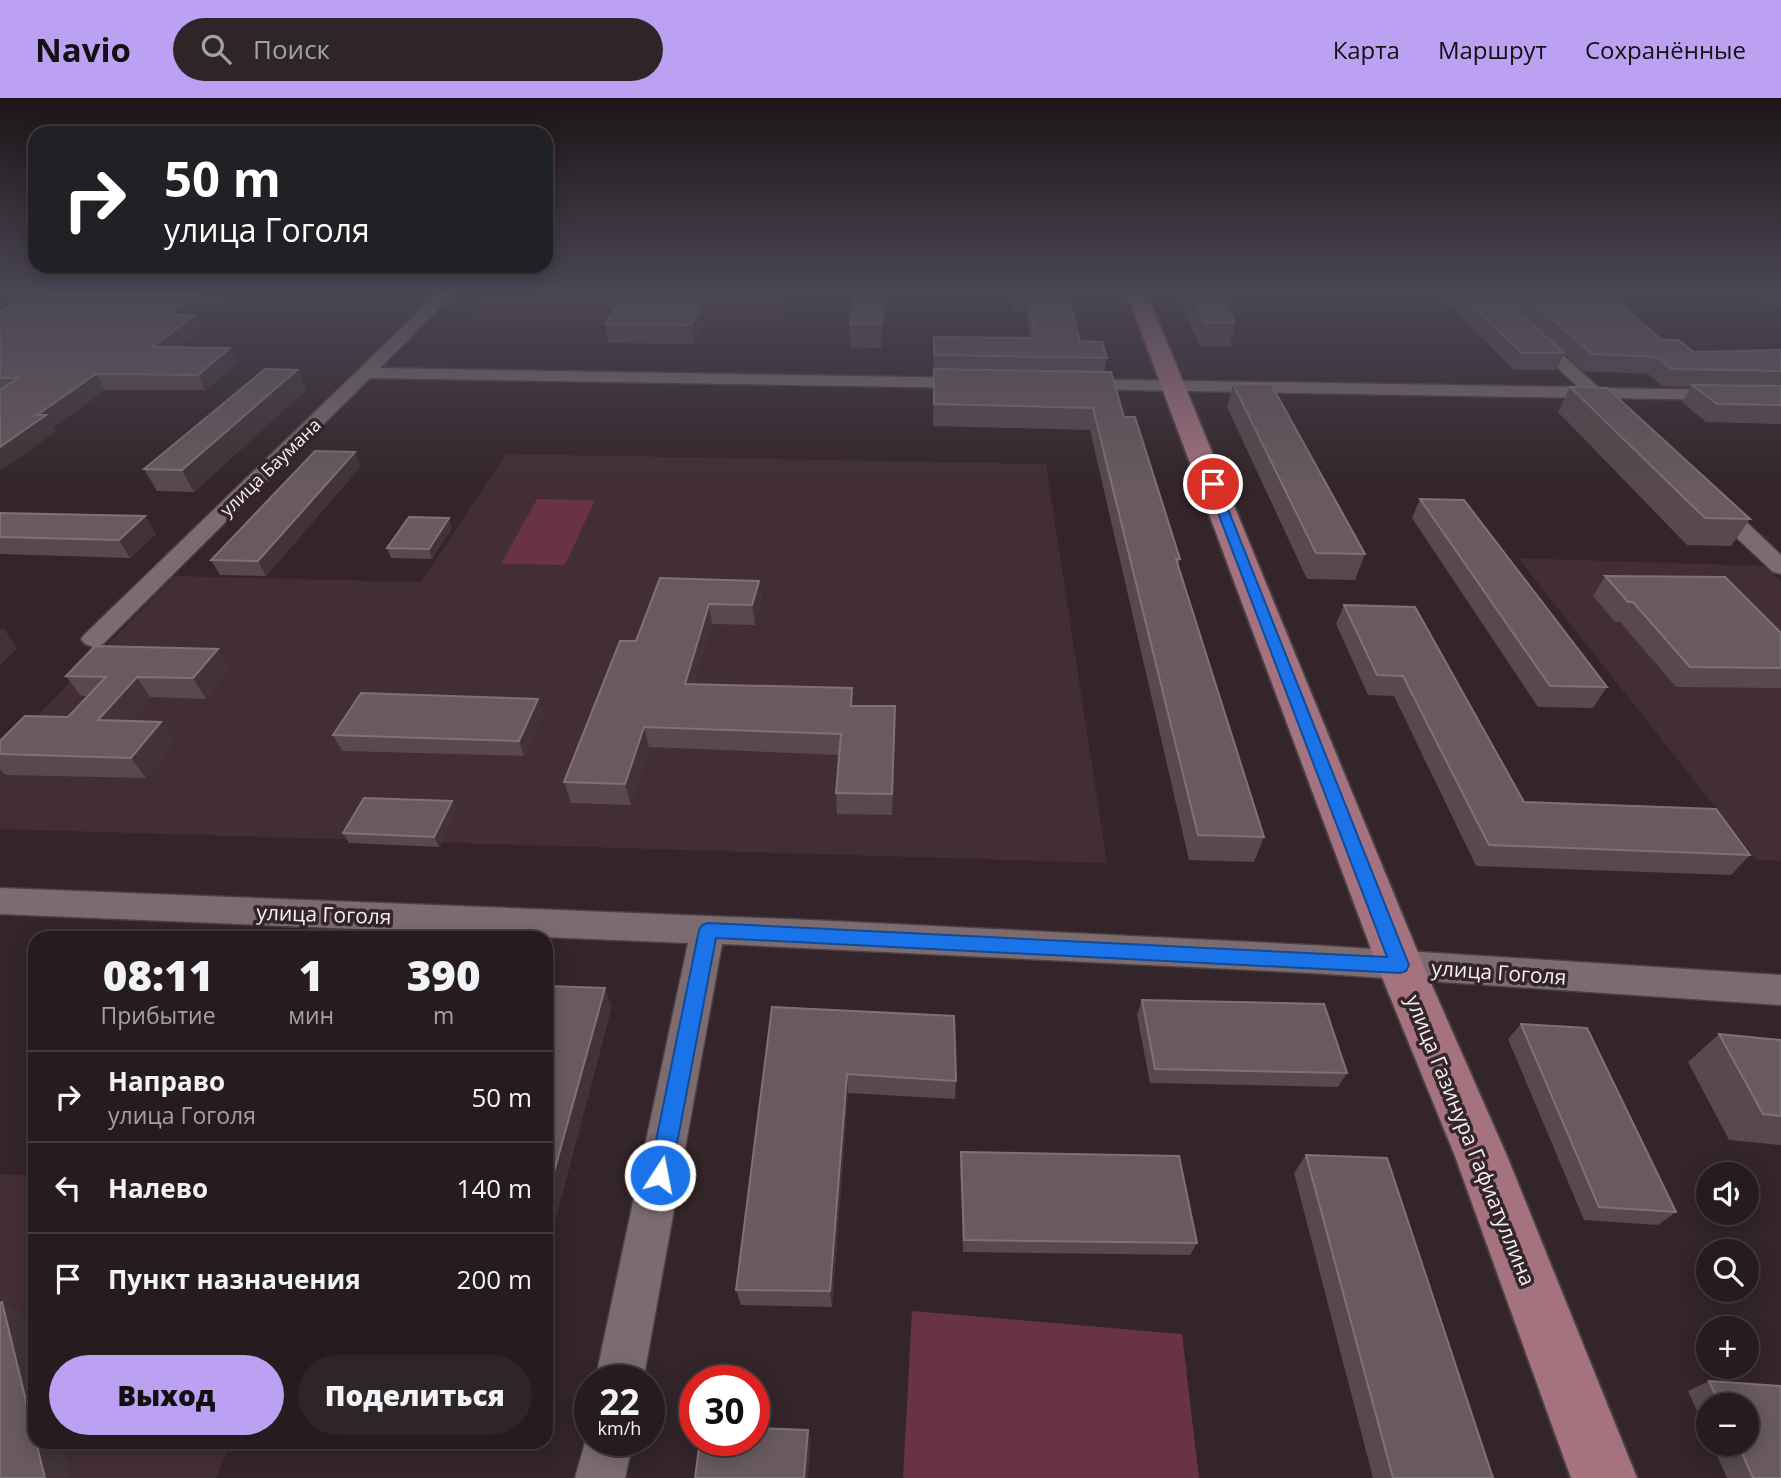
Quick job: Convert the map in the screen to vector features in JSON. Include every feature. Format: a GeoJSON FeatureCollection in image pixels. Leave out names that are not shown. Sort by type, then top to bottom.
{"type":"FeatureCollection","features":[{"type":"Feature","properties":{"kind":"main road","name":"улица Газинура Гафиатуллина"},"geometry":{"type":"LineString","coordinates":[[1164,358],[1400,965],[1481,1156],[1604,1478]]}},
{"type":"Feature","properties":{"kind":"street","name":"улица Баумана"},"geometry":{"type":"LineString","coordinates":[[94,639],[382,358]]}},
{"type":"Feature","properties":{"kind":"street"},"geometry":{"type":"LineString","coordinates":[[1557,358],[1615,411]]}},
{"type":"Feature","properties":{"kind":"street"},"geometry":{"type":"LineString","coordinates":[[367,373],[992,383]]}},
{"type":"Feature","properties":{"kind":"street"},"geometry":{"type":"LineString","coordinates":[[1062,384],[1781,396]]}},
{"type":"Feature","properties":{"kind":"street"},"geometry":{"type":"LineString","coordinates":[[1703,494],[1781,567]]}},
{"type":"Feature","properties":{"kind":"street","name":"улица Гоголя"},"geometry":{"type":"LineString","coordinates":[[0,901],[708,930],[1400,965],[1781,990]]}},
{"type":"Feature","properties":{"kind":"street"},"geometry":{"type":"LineString","coordinates":[[623,1365],[708,930]]}},
{"type":"Feature","properties":{"kind":"street"},"geometry":{"type":"LineString","coordinates":[[600,1478],[605,1456]]}},
{"type":"Feature","properties":{"kind":"shaded area"},"geometry":{"type":"Polygon","coordinates":[[[506,454],[1046,464],[1107,863],[0,829],[0,754],[174,576],[421,582],[506,454]]]}},
{"type":"Feature","properties":{"kind":"shaded area"},"geometry":{"type":"Polygon","coordinates":[[[537,499],[595,500],[565,565],[501,564],[537,499]]]}},
{"type":"Feature","properties":{"kind":"shaded area"},"geometry":{"type":"Polygon","coordinates":[[[1518,558],[1765,566],[1781,581],[1781,861],[1757,860],[1518,558]]]}},
{"type":"Feature","properties":{"kind":"shaded area"},"geometry":{"type":"Polygon","coordinates":[[[0,1174],[28,1176],[28,1449],[228,1449],[216,1478],[0,1478],[0,1174]]]}},
{"type":"Feature","properties":{"kind":"shaded area"},"geometry":{"type":"Polygon","coordinates":[[[912,1311],[1182,1334],[1199,1478],[903,1478],[912,1311]]]}},
{"type":"Feature","properties":{"kind":"building"},"geometry":{"type":"Polygon","coordinates":[[[0,358],[218,358],[198,375],[96,374],[37,415],[46,415],[0,447],[0,390],[18,378],[0,378],[0,358]]]}},
{"type":"Feature","properties":{"kind":"building"},"geometry":{"type":"Polygon","coordinates":[[[1659,358],[1781,358],[1781,371],[1672,369],[1659,358]]]}},
{"type":"Feature","properties":{"kind":"building"},"geometry":{"type":"Polygon","coordinates":[[[265,369],[297,370],[182,470],[144,469],[265,369]]]}},
{"type":"Feature","properties":{"kind":"building"},"geometry":{"type":"Polygon","coordinates":[[[934,369],[1111,372],[1124,417],[1135,417],[1180,559],[1176,559],[1264,837],[1198,835],[1093,408],[934,404],[934,369]]]}},
{"type":"Feature","properties":{"kind":"building"},"geometry":{"type":"Polygon","coordinates":[[[1233,384],[1271,384],[1365,554],[1316,553],[1233,384]]]}},
{"type":"Feature","properties":{"kind":"building"},"geometry":{"type":"Polygon","coordinates":[[[1692,385],[1781,386],[1781,405],[1717,404],[1692,385]]]}},
{"type":"Feature","properties":{"kind":"building"},"geometry":{"type":"Polygon","coordinates":[[[1570,387],[1607,388],[1750,519],[1705,518],[1570,387]]]}},
{"type":"Feature","properties":{"kind":"building"},"geometry":{"type":"Polygon","coordinates":[[[315,451],[355,452],[258,561],[211,560],[315,451]]]}},
{"type":"Feature","properties":{"kind":"building"},"geometry":{"type":"Polygon","coordinates":[[[1420,499],[1464,500],[1607,687],[1550,686],[1420,499]]]}},
{"type":"Feature","properties":{"kind":"building"},"geometry":{"type":"Polygon","coordinates":[[[0,513],[145,516],[119,540],[0,537],[0,513]]]}},
{"type":"Feature","properties":{"kind":"building"},"geometry":{"type":"Polygon","coordinates":[[[409,517],[449,518],[429,549],[387,548],[409,517]]]}},
{"type":"Feature","properties":{"kind":"building"},"geometry":{"type":"Polygon","coordinates":[[[1605,576],[1725,577],[1781,633],[1781,668],[1690,667],[1633,602],[1628,602],[1605,576]]]}},
{"type":"Feature","properties":{"kind":"building"},"geometry":{"type":"Polygon","coordinates":[[[660,578],[759,581],[752,605],[709,604],[685,684],[852,688],[851,706],[895,706],[892,794],[836,793],[841,734],[644,727],[625,784],[564,782],[620,641],[636,641],[660,578]]]}},
{"type":"Feature","properties":{"kind":"building"},"geometry":{"type":"Polygon","coordinates":[[[1344,605],[1415,607],[1524,802],[1716,809],[1750,855],[1489,845],[1403,676],[1377,675],[1344,605]]]}},
{"type":"Feature","properties":{"kind":"building"},"geometry":{"type":"Polygon","coordinates":[[[95,646],[218,649],[193,678],[137,677],[98,720],[161,722],[131,758],[0,754],[0,741],[25,716],[68,717],[106,677],[66,676],[95,646]]]}},
{"type":"Feature","properties":{"kind":"building"},"geometry":{"type":"Polygon","coordinates":[[[361,693],[538,699],[519,741],[333,735],[361,693]]]}},
{"type":"Feature","properties":{"kind":"building"},"geometry":{"type":"Polygon","coordinates":[[[364,798],[452,801],[434,837],[343,833],[364,798]]]}},
{"type":"Feature","properties":{"kind":"building"},"geometry":{"type":"Polygon","coordinates":[[[553,986],[605,988],[553,1176],[553,986]]]}},
{"type":"Feature","properties":{"kind":"building"},"geometry":{"type":"Polygon","coordinates":[[[1142,1000],[1324,1004],[1347,1073],[1155,1069],[1142,1000]]]}},
{"type":"Feature","properties":{"kind":"building"},"geometry":{"type":"Polygon","coordinates":[[[772,1007],[954,1016],[956,1081],[847,1074],[830,1291],[736,1290],[772,1007]]]}},
{"type":"Feature","properties":{"kind":"building"},"geometry":{"type":"Polygon","coordinates":[[[1521,1024],[1587,1028],[1676,1212],[1599,1207],[1521,1024]]]}},
{"type":"Feature","properties":{"kind":"building"},"geometry":{"type":"Polygon","coordinates":[[[1719,1034],[1781,1040],[1781,1116],[1763,1114],[1719,1034]]]}},
{"type":"Feature","properties":{"kind":"building"},"geometry":{"type":"Polygon","coordinates":[[[961,1152],[1179,1156],[1197,1243],[964,1240],[961,1152]]]}},
{"type":"Feature","properties":{"kind":"building"},"geometry":{"type":"Polygon","coordinates":[[[1306,1155],[1387,1158],[1493,1478],[1393,1478],[1306,1155]]]}},
{"type":"Feature","properties":{"kind":"building"},"geometry":{"type":"Polygon","coordinates":[[[2,1302],[28,1409],[28,1449],[38,1449],[45,1478],[0,1478],[2,1302]]]}},
{"type":"Feature","properties":{"kind":"building"},"geometry":{"type":"Polygon","coordinates":[[[1709,1381],[1781,1386],[1781,1478],[1753,1478],[1743,1456],[1759,1456],[1759,1393],[1714,1393],[1709,1381]]]}},
{"type":"Feature","properties":{"kind":"building"},"geometry":{"type":"Polygon","coordinates":[[[770,1429],[808,1430],[804,1478],[695,1478],[698,1456],[770,1456],[770,1429]]]}},
{"type":"Feature","properties":{"kind":"route"},"geometry":{"type":"LineString","coordinates":[[660,1175],[708,930],[1400,965],[1213,484]]}}]}
